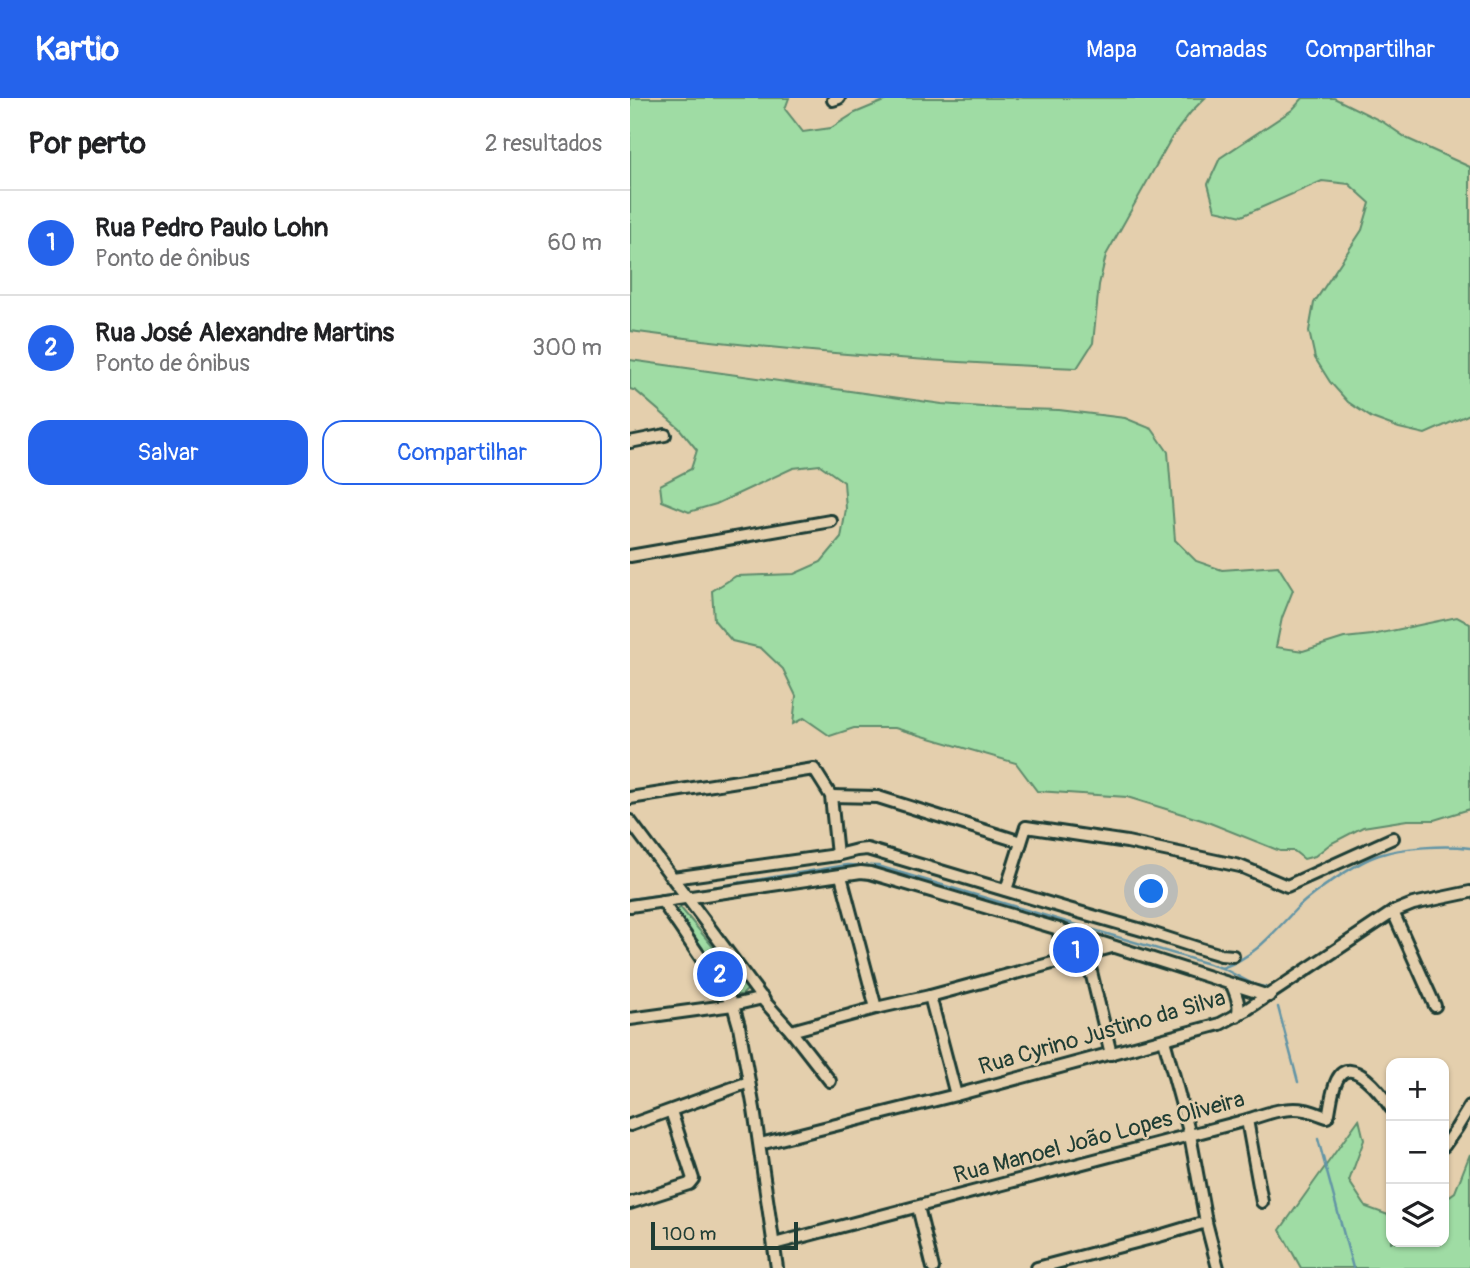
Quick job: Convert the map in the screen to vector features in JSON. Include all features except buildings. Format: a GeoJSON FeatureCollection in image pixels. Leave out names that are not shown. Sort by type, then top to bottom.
{"type":"FeatureCollection","features":[{"type":"Feature","properties":{"kind":"street"},"geometry":{"type":"LineString","coordinates":[[630,442],[665,435]]}},
{"type":"Feature","properties":{"kind":"street"},"geometry":{"type":"LineString","coordinates":[[630,556],[831,521]]}},
{"type":"Feature","properties":{"kind":"street"},"geometry":{"type":"LineString","coordinates":[[630,798],[814,769],[831,796],[837,855]]}},
{"type":"Feature","properties":{"kind":"street"},"geometry":{"type":"LineString","coordinates":[[831,796],[878,797],[1021,842]]}},
{"type":"Feature","properties":{"kind":"street"},"geometry":{"type":"LineString","coordinates":[[631,823],[763,998],[830,1081]]}},
{"type":"Feature","properties":{"kind":"street"},"geometry":{"type":"LineString","coordinates":[[1006,890],[1026,827],[1127,842],[1240,866],[1287,886],[1393,838]]}},
{"type":"Feature","properties":{"kind":"street"},"geometry":{"type":"LineString","coordinates":[[673,878],[867,849],[1211,952],[1233,956]]}},
{"type":"Feature","properties":{"kind":"street"},"geometry":{"type":"LineString","coordinates":[[630,906],[861,872],[870,873],[1059,929],[1269,996]]}},
{"type":"Feature","properties":{"kind":"street"},"geometry":{"type":"LineString","coordinates":[[841,876],[876,1008]]}},
{"type":"Feature","properties":{"kind":"street","name":"Rua Cyrino Justino da Silva"},"geometry":{"type":"LineString","coordinates":[[760,1144],[1211,1027],[1237,1016],[1269,996],[1393,912],[1413,904],[1470,892]]}},
{"type":"Feature","properties":{"kind":"street"},"geometry":{"type":"LineString","coordinates":[[662,901],[733,1005],[760,1144],[774,1244],[774,1267]]}},
{"type":"Feature","properties":{"kind":"street"},"geometry":{"type":"LineString","coordinates":[[1393,912],[1435,1006]]}},
{"type":"Feature","properties":{"kind":"street"},"geometry":{"type":"LineString","coordinates":[[1059,929],[1061,960]]}},
{"type":"Feature","properties":{"kind":"street"},"geometry":{"type":"LineString","coordinates":[[1083,938],[1111,1054]]}},
{"type":"Feature","properties":{"kind":"street"},"geometry":{"type":"LineString","coordinates":[[791,1031],[1112,947]]}},
{"type":"Feature","properties":{"kind":"street"},"geometry":{"type":"LineString","coordinates":[[1232,985],[1239,1006],[1237,1016]]}},
{"type":"Feature","properties":{"kind":"street"},"geometry":{"type":"LineString","coordinates":[[930,996],[956,1095]]}},
{"type":"Feature","properties":{"kind":"street"},"geometry":{"type":"LineString","coordinates":[[630,1020],[763,998]]}},
{"type":"Feature","properties":{"kind":"street"},"geometry":{"type":"LineString","coordinates":[[1164,1040],[1190,1135],[1206,1222],[1218,1268]]}},
{"type":"Feature","properties":{"kind":"street","name":"Rua Manoel João Lopes Oliveira"},"geometry":{"type":"LineString","coordinates":[[774,1244],[1268,1113],[1296,1109],[1327,1117],[1337,1078],[1350,1071],[1360,1074],[1377,1088],[1386,1101]]}},
{"type":"Feature","properties":{"kind":"street"},"geometry":{"type":"LineString","coordinates":[[630,1125],[749,1082]]}},
{"type":"Feature","properties":{"kind":"street"},"geometry":{"type":"LineString","coordinates":[[1449,1139],[1470,1106]]}},
{"type":"Feature","properties":{"kind":"street"},"geometry":{"type":"LineString","coordinates":[[630,1203],[689,1184],[693,1179],[671,1111]]}},
{"type":"Feature","properties":{"kind":"street"},"geometry":{"type":"LineString","coordinates":[[1247,1120],[1262,1202]]}},
{"type":"Feature","properties":{"kind":"street"},"geometry":{"type":"LineString","coordinates":[[918,1207],[933,1268]]}},
{"type":"Feature","properties":{"kind":"street"},"geometry":{"type":"LineString","coordinates":[[1037,1268],[1206,1222]]}},
{"type":"Feature","properties":{"kind":"green space"},"geometry":{"type":"Polygon","coordinates":[[[630,98],[789,98],[785,109],[803,132],[831,128],[855,113],[891,98],[1205,98],[1172,137],[1106,255],[1099,285],[1093,343],[1077,368],[854,355],[630,331],[630,98]]]}},
{"type":"Feature","properties":{"kind":"green space"},"geometry":{"type":"Polygon","coordinates":[[[1303,98],[1334,98],[1383,122],[1408,139],[1470,167],[1470,414],[1425,434],[1372,418],[1348,402],[1330,382],[1315,358],[1309,331],[1314,303],[1362,230],[1370,203],[1349,184],[1322,181],[1242,216],[1215,210],[1208,184],[1220,158],[1292,110],[1303,98]]]}},
{"type":"Feature","properties":{"kind":"green space"},"geometry":{"type":"Polygon","coordinates":[[[630,360],[942,404],[1059,410],[1125,418],[1152,429],[1168,452],[1175,540],[1196,561],[1222,570],[1278,566],[1293,590],[1282,618],[1276,647],[1303,651],[1344,638],[1372,635],[1457,617],[1470,624],[1470,809],[1434,820],[1407,820],[1363,827],[1330,844],[1315,856],[1304,859],[1294,851],[1280,851],[1205,821],[1127,797],[1037,791],[1016,763],[895,728],[854,728],[830,736],[804,718],[793,724],[796,696],[783,669],[761,648],[732,641],[714,620],[712,591],[736,576],[794,574],[821,562],[841,538],[846,509],[844,482],[820,465],[793,468],[716,504],[689,512],[662,501],[660,485],[691,469],[697,450],[679,428],[636,391],[630,389],[630,360]]]}},
{"type":"Feature","properties":{"kind":"green space"},"geometry":{"type":"Polygon","coordinates":[[[680,907],[748,989],[742,995],[734,995],[724,971],[706,953],[676,913],[680,907]]]}},
{"type":"Feature","properties":{"kind":"green space"},"geometry":{"type":"Polygon","coordinates":[[[1359,1119],[1364,1140],[1349,1181],[1366,1207],[1386,1214],[1386,1247],[1449,1247],[1449,1196],[1455,1192],[1470,1154],[1470,1268],[1301,1268],[1280,1230],[1359,1119]]]}},
{"type":"Feature","properties":{"kind":"waterway"},"geometry":{"type":"LineString","coordinates":[[1222,968],[1254,950],[1314,894],[1370,859],[1412,848],[1470,848]]}},
{"type":"Feature","properties":{"kind":"waterway"},"geometry":{"type":"LineString","coordinates":[[689,891],[847,865],[878,866],[1222,968],[1255,985],[1265,987]]}},
{"type":"Feature","properties":{"kind":"waterway"},"geometry":{"type":"LineString","coordinates":[[630,899],[673,893]]}},
{"type":"Feature","properties":{"kind":"waterway"},"geometry":{"type":"LineString","coordinates":[[1278,1007],[1298,1082]]}},
{"type":"Feature","properties":{"kind":"waterway"},"geometry":{"type":"LineString","coordinates":[[1318,1139],[1353,1268]]}},
{"type":"Feature","properties":{"kind":"place","name":"Rua Pedro Paulo Lohn"},"geometry":{"type":"Point","coordinates":[1076,950]}},
{"type":"Feature","properties":{"kind":"place","name":"Rua José Alexandre Martins"},"geometry":{"type":"Point","coordinates":[720,974]}}]}
